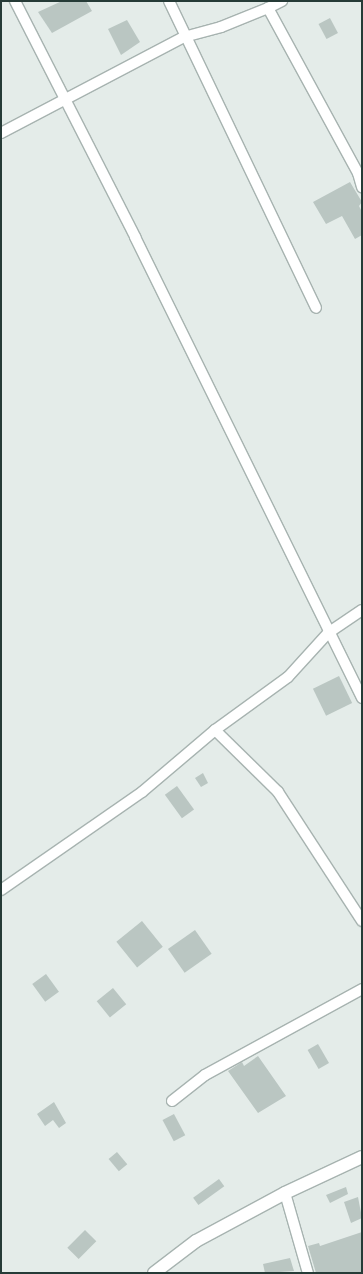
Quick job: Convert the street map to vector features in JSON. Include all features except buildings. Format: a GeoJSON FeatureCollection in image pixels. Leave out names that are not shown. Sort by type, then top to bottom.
{"type":"FeatureCollection","features":[{"type":"Feature","properties":{"kind":"street"},"geometry":{"type":"LineString","coordinates":[[15,1],[65,99],[328,633],[362,698]]}},
{"type":"Feature","properties":{"kind":"street"},"geometry":{"type":"LineString","coordinates":[[169,1],[184,37],[254,176],[316,308]]}},
{"type":"Feature","properties":{"kind":"street"},"geometry":{"type":"LineString","coordinates":[[1,133],[184,37],[221,27],[282,1]]}},
{"type":"Feature","properties":{"kind":"street"},"geometry":{"type":"LineString","coordinates":[[268,8],[358,173],[362,187]]}},
{"type":"Feature","properties":{"kind":"street"},"geometry":{"type":"LineString","coordinates":[[1,890],[142,792],[215,730],[288,677],[328,633],[362,610]]}},
{"type":"Feature","properties":{"kind":"street"},"geometry":{"type":"LineString","coordinates":[[215,730],[278,792],[362,921]]}},
{"type":"Feature","properties":{"kind":"street"},"geometry":{"type":"LineString","coordinates":[[172,1101],[205,1075],[362,989]]}},
{"type":"Feature","properties":{"kind":"street"},"geometry":{"type":"LineString","coordinates":[[154,1273],[196,1241],[285,1193],[362,1156]]}},
{"type":"Feature","properties":{"kind":"street"},"geometry":{"type":"LineString","coordinates":[[285,1193],[308,1273]]}}]}
